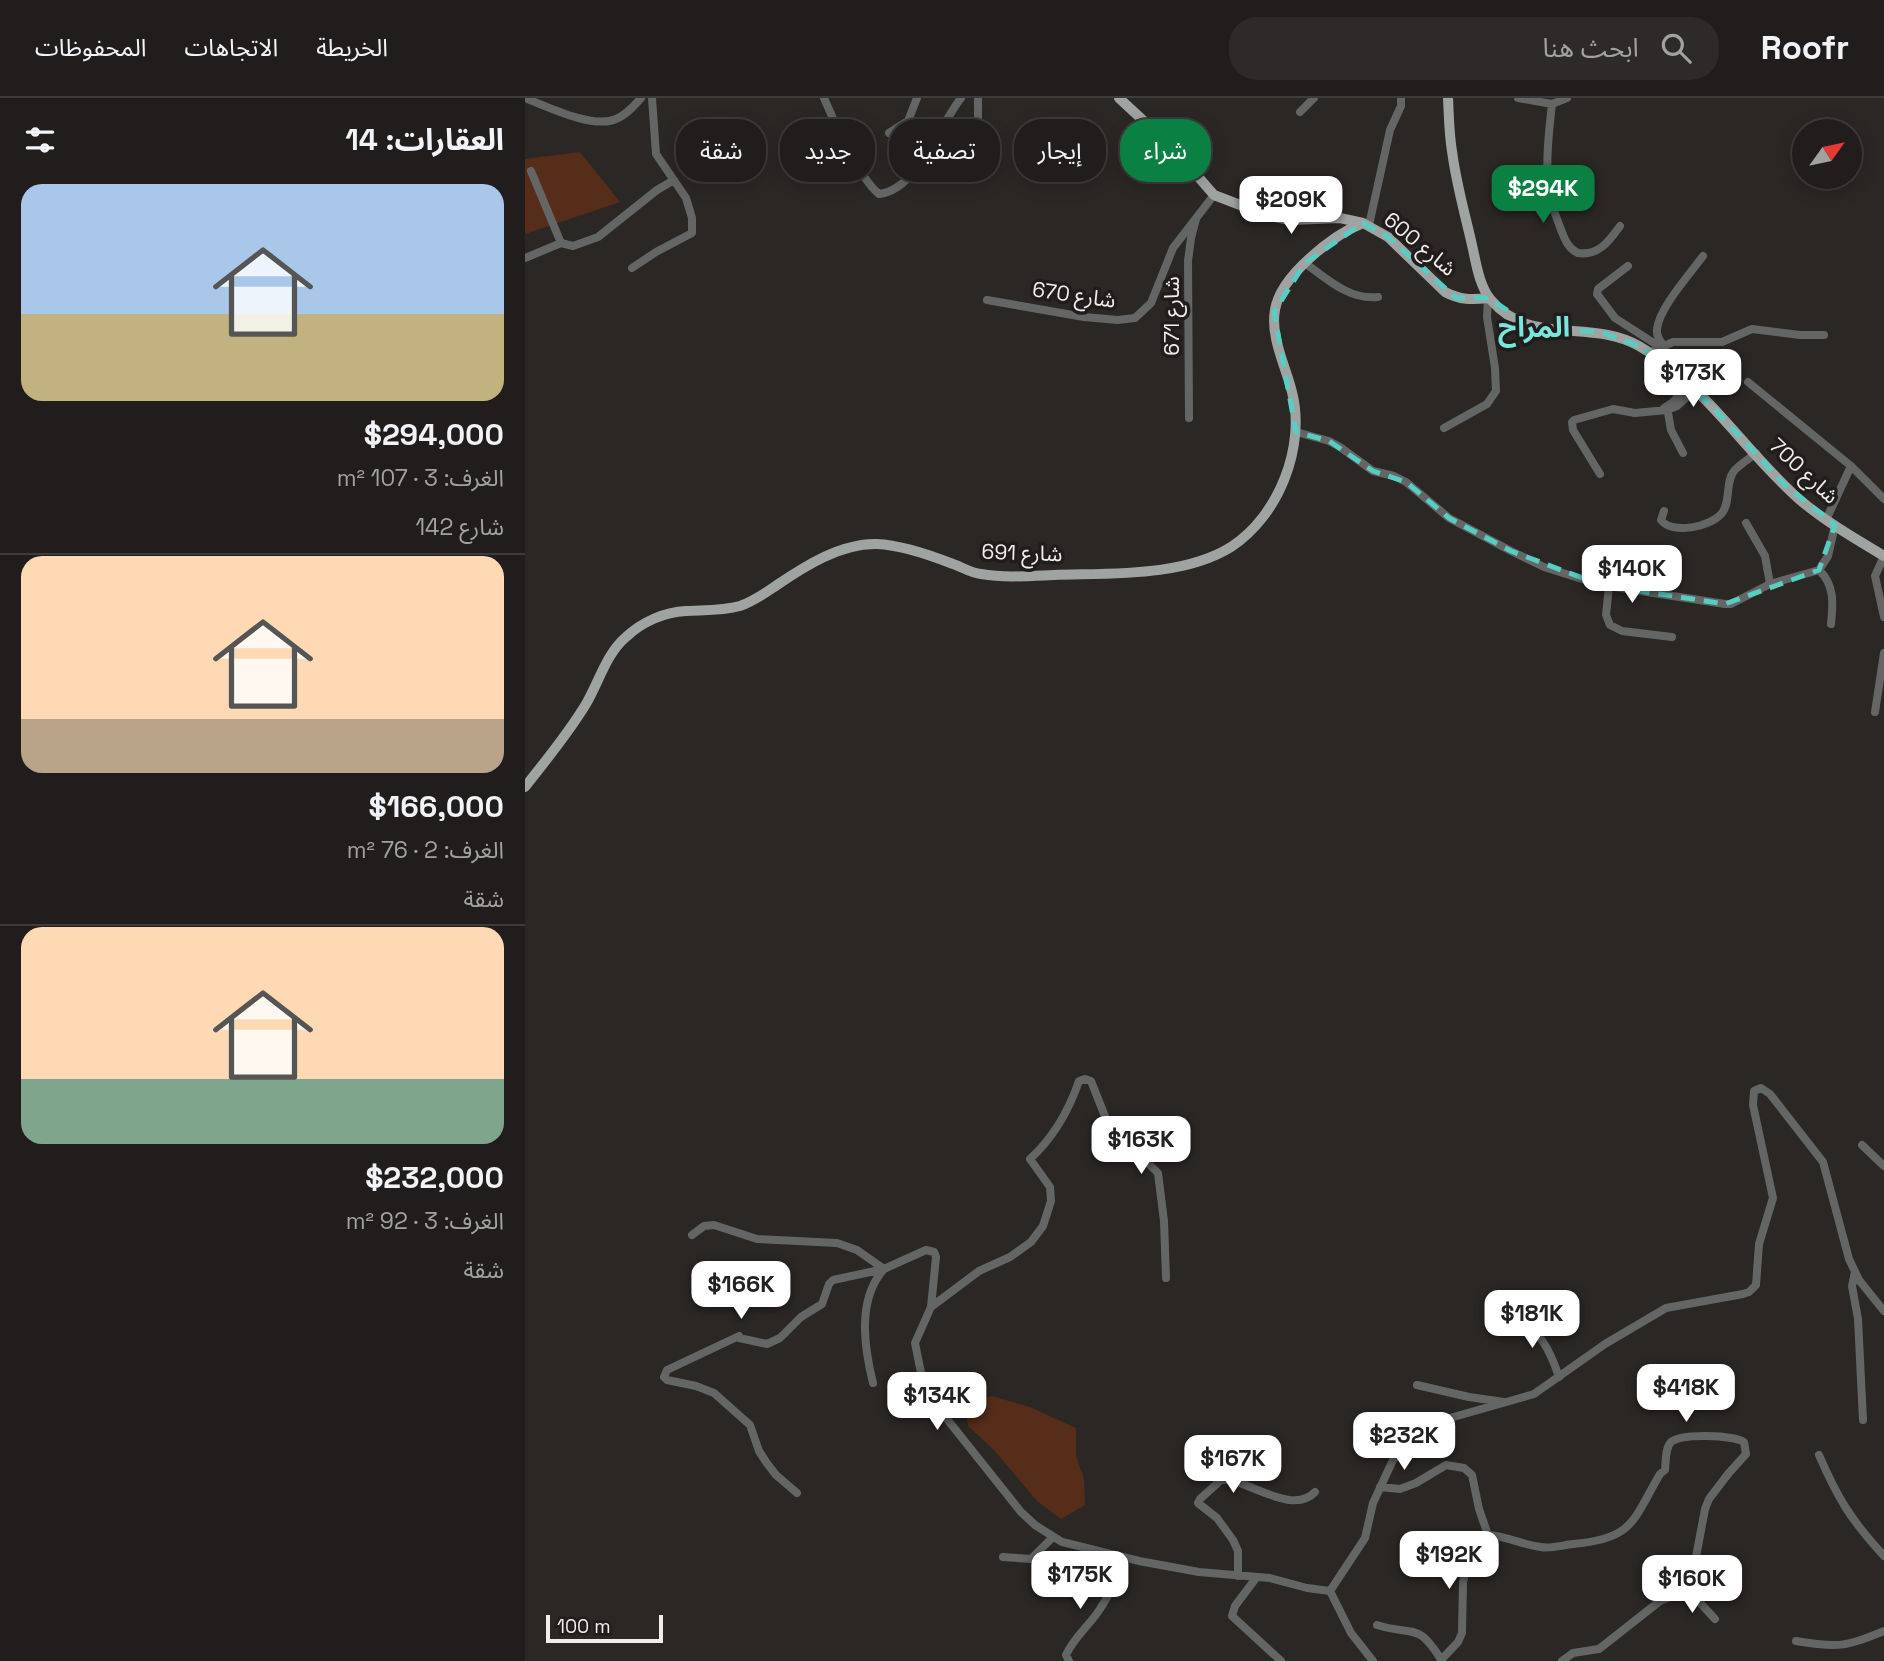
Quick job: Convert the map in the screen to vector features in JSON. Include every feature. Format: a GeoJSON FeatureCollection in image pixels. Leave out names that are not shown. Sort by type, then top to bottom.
{"type":"FeatureCollection","features":[{"type":"Feature","properties":{"kind":"main road","name":"شارع 600"},"geometry":{"type":"LineString","coordinates":[[1119,98],[1174,149],[1214,195],[1269,216],[1290,220],[1340,218],[1366,224],[1388,237],[1445,292],[1456,298],[1470,300],[1489,298]]}},
{"type":"Feature","properties":{"kind":"main road"},"geometry":{"type":"LineString","coordinates":[[1448,98],[1451,150],[1458,186],[1477,266],[1489,298]]}},
{"type":"Feature","properties":{"kind":"main road","name":"شارع 691"},"geometry":{"type":"LineString","coordinates":[[525,788],[587,702],[614,650],[643,624],[673,612],[737,607],[822,558],[849,548],[877,544],[917,551],[979,574],[1000,576],[1108,573],[1189,565],[1230,548],[1243,539],[1259,520],[1286,477],[1294,454],[1297,414],[1279,350],[1274,312],[1283,290],[1305,263],[1344,231],[1366,224]]}},
{"type":"Feature","properties":{"kind":"main road","name":"شارع 700"},"geometry":{"type":"LineString","coordinates":[[1489,298],[1510,316],[1535,328],[1601,332],[1624,338],[1649,353],[1693,386],[1801,500],[1884,556]]}},
{"type":"Feature","properties":{"kind":"street"},"geometry":{"type":"LineString","coordinates":[[525,98],[580,118],[601,122],[620,117],[641,98]]}},
{"type":"Feature","properties":{"kind":"street"},"geometry":{"type":"LineString","coordinates":[[632,268],[656,252],[692,235],[689,206],[656,154],[652,98]]}},
{"type":"Feature","properties":{"kind":"street"},"geometry":{"type":"LineString","coordinates":[[824,98],[853,157],[879,194],[898,189],[909,177],[961,98]]}},
{"type":"Feature","properties":{"kind":"street"},"geometry":{"type":"LineString","coordinates":[[909,119],[917,98]]}},
{"type":"Feature","properties":{"kind":"street"},"geometry":{"type":"LineString","coordinates":[[978,98],[978,119]]}},
{"type":"Feature","properties":{"kind":"street"},"geometry":{"type":"LineString","coordinates":[[1300,112],[1314,98]]}},
{"type":"Feature","properties":{"kind":"street"},"geometry":{"type":"LineString","coordinates":[[1366,224],[1390,130],[1401,106],[1401,98]]}},
{"type":"Feature","properties":{"kind":"street"},"geometry":{"type":"LineString","coordinates":[[1518,98],[1552,104],[1567,98]]}},
{"type":"Feature","properties":{"kind":"street"},"geometry":{"type":"LineString","coordinates":[[1552,104],[1547,187],[1567,243],[1578,253],[1598,250],[1620,226]]}},
{"type":"Feature","properties":{"kind":"street"},"geometry":{"type":"LineString","coordinates":[[531,171],[561,243],[567,246],[598,237],[657,190],[674,180]]}},
{"type":"Feature","properties":{"kind":"street","name":"شارع 670"},"geometry":{"type":"LineString","coordinates":[[987,300],[1084,317],[1118,320],[1135,317],[1151,303],[1173,248],[1214,195]]}},
{"type":"Feature","properties":{"kind":"street","name":"شارع 671"},"geometry":{"type":"LineString","coordinates":[[1189,418],[1188,261],[1197,215]]}},
{"type":"Feature","properties":{"kind":"street"},"geometry":{"type":"LineString","coordinates":[[525,258],[561,243]]}},
{"type":"Feature","properties":{"kind":"street"},"geometry":{"type":"LineString","coordinates":[[1662,346],[1658,338],[1659,321],[1665,308],[1703,256]]}},
{"type":"Feature","properties":{"kind":"street"},"geometry":{"type":"LineString","coordinates":[[1305,263],[1342,290],[1367,298],[1378,297]]}},
{"type":"Feature","properties":{"kind":"street"},"geometry":{"type":"LineString","coordinates":[[1628,266],[1598,289],[1597,294],[1615,318],[1662,346]]}},
{"type":"Feature","properties":{"kind":"street"},"geometry":{"type":"LineString","coordinates":[[1444,428],[1487,404],[1496,391],[1487,317],[1489,298]]}},
{"type":"Feature","properties":{"kind":"street"},"geometry":{"type":"LineString","coordinates":[[1649,353],[1662,346],[1685,341],[1717,343],[1756,329],[1787,334],[1824,335]]}},
{"type":"Feature","properties":{"kind":"street"},"geometry":{"type":"LineString","coordinates":[[1748,382],[1851,466],[1884,499]]}},
{"type":"Feature","properties":{"kind":"street"},"geometry":{"type":"LineString","coordinates":[[1600,474],[1573,430],[1572,422],[1613,409],[1641,413],[1665,409],[1693,386]]}},
{"type":"Feature","properties":{"kind":"street"},"geometry":{"type":"LineString","coordinates":[[1665,409],[1673,436],[1683,453]]}},
{"type":"Feature","properties":{"kind":"street"},"geometry":{"type":"LineString","coordinates":[[1297,432],[1341,447],[1373,471],[1394,475],[1449,518],[1544,567],[1609,586],[1725,604],[1731,604],[1770,584],[1819,570],[1828,556],[1831,522],[1851,466]]}},
{"type":"Feature","properties":{"kind":"street"},"geometry":{"type":"LineString","coordinates":[[1664,511],[1661,520],[1674,528],[1697,526],[1720,516],[1725,507],[1732,474],[1756,453]]}},
{"type":"Feature","properties":{"kind":"street"},"geometry":{"type":"LineString","coordinates":[[1746,523],[1765,556],[1770,584]]}},
{"type":"Feature","properties":{"kind":"street"},"geometry":{"type":"LineString","coordinates":[[1884,556],[1875,576],[1884,617]]}},
{"type":"Feature","properties":{"kind":"street"},"geometry":{"type":"LineString","coordinates":[[1819,570],[1831,589],[1831,624]]}},
{"type":"Feature","properties":{"kind":"street"},"geometry":{"type":"LineString","coordinates":[[1609,586],[1606,615],[1610,625],[1622,631],[1672,637]]}},
{"type":"Feature","properties":{"kind":"street"},"geometry":{"type":"LineString","coordinates":[[1875,712],[1884,653]]}},
{"type":"Feature","properties":{"kind":"street"},"geometry":{"type":"LineString","coordinates":[[931,1307],[979,1271],[1010,1257],[1031,1242],[1043,1226],[1051,1201],[1050,1186],[1030,1158],[1042,1147],[1061,1120],[1079,1081],[1085,1079],[1091,1081],[1108,1124],[1158,1173],[1164,1221],[1166,1278]]}},
{"type":"Feature","properties":{"kind":"street"},"geometry":{"type":"LineString","coordinates":[[1330,1591],[1365,1538],[1373,1503],[1393,1460],[1419,1432],[1450,1418],[1534,1394],[1605,1344],[1666,1308],[1743,1294],[1756,1285],[1759,1244],[1773,1198],[1753,1105],[1754,1091],[1757,1088],[1766,1089],[1823,1162],[1849,1259],[1870,1295],[1884,1311]]}},
{"type":"Feature","properties":{"kind":"street"},"geometry":{"type":"LineString","coordinates":[[1862,1145],[1884,1166]]}},
{"type":"Feature","properties":{"kind":"street"},"geometry":{"type":"LineString","coordinates":[[692,1235],[704,1226],[713,1225],[757,1239],[837,1243],[857,1250],[884,1269]]}},
{"type":"Feature","properties":{"kind":"street"},"geometry":{"type":"LineString","coordinates":[[797,1493],[776,1475],[759,1451],[750,1426],[725,1403],[705,1389],[667,1380],[665,1374],[673,1367],[739,1336],[761,1343],[773,1342],[801,1317],[822,1304],[833,1280],[884,1269],[926,1250],[934,1251],[936,1271],[931,1307],[915,1343],[923,1383],[931,1399],[1021,1512],[1062,1542],[1199,1572],[1270,1578],[1330,1591]]}},
{"type":"Feature","properties":{"kind":"street"},"geometry":{"type":"LineString","coordinates":[[873,1383],[866,1351],[865,1320],[872,1286],[884,1269]]}},
{"type":"Feature","properties":{"kind":"street"},"geometry":{"type":"LineString","coordinates":[[1855,1272],[1852,1286],[1859,1319],[1863,1420]]}},
{"type":"Feature","properties":{"kind":"street"},"geometry":{"type":"LineString","coordinates":[[1516,1315],[1533,1328],[1549,1349],[1559,1377]]}},
{"type":"Feature","properties":{"kind":"street"},"geometry":{"type":"LineString","coordinates":[[1417,1385],[1469,1397],[1507,1402]]}},
{"type":"Feature","properties":{"kind":"street"},"geometry":{"type":"LineString","coordinates":[[1487,1535],[1542,1548],[1606,1540],[1623,1530],[1641,1510],[1648,1494],[1665,1470],[1670,1443],[1703,1436],[1740,1440],[1747,1447],[1747,1454],[1722,1482],[1705,1509],[1696,1557],[1703,1575],[1701,1582],[1690,1592],[1660,1601],[1599,1649],[1573,1653],[1562,1661]]}},
{"type":"Feature","properties":{"kind":"street"},"geometry":{"type":"LineString","coordinates":[[1819,1455],[1836,1496],[1857,1527],[1884,1556]]}},
{"type":"Feature","properties":{"kind":"street"},"geometry":{"type":"LineString","coordinates":[[1380,1487],[1400,1489],[1416,1483],[1445,1465],[1464,1468],[1472,1475],[1487,1535]]}},
{"type":"Feature","properties":{"kind":"street"},"geometry":{"type":"LineString","coordinates":[[1238,1576],[1238,1550],[1217,1518],[1199,1503],[1201,1499],[1221,1480],[1235,1480],[1289,1500],[1302,1500],[1315,1492]]}},
{"type":"Feature","properties":{"kind":"street"},"geometry":{"type":"LineString","coordinates":[[1377,1625],[1424,1635],[1441,1660],[1458,1642],[1462,1633],[1463,1582],[1468,1563],[1487,1535]]}},
{"type":"Feature","properties":{"kind":"street"},"geometry":{"type":"LineString","coordinates":[[1003,1557],[1031,1559],[1053,1537]]}},
{"type":"Feature","properties":{"kind":"street"},"geometry":{"type":"LineString","coordinates":[[1069,1661],[1066,1655],[1070,1646],[1100,1609],[1117,1578],[1123,1557]]}},
{"type":"Feature","properties":{"kind":"street"},"geometry":{"type":"LineString","coordinates":[[1256,1578],[1235,1606],[1232,1616],[1281,1661]]}},
{"type":"Feature","properties":{"kind":"street"},"geometry":{"type":"LineString","coordinates":[[1330,1591],[1351,1633],[1373,1661]]}},
{"type":"Feature","properties":{"kind":"street"},"geometry":{"type":"LineString","coordinates":[[1690,1592],[1715,1619]]}},
{"type":"Feature","properties":{"kind":"street"},"geometry":{"type":"LineString","coordinates":[[1796,1641],[1827,1645],[1855,1644],[1884,1631]]}},
{"type":"Feature","properties":{"kind":"highlighted area"},"geometry":{"type":"Polygon","coordinates":[[[1363,223],[1388,237],[1456,298],[1488,298],[1535,328],[1601,332],[1641,347],[1691,384],[1785,485],[1835,525],[1819,570],[1725,604],[1601,585],[1511,551],[1449,518],[1406,482],[1373,471],[1329,441],[1296,432],[1274,312],[1305,263],[1363,223]]]}},
{"type":"Feature","properties":{"kind":"shaded area"},"geometry":{"type":"Polygon","coordinates":[[[580,152],[620,202],[525,234],[525,159],[580,152]]]}},
{"type":"Feature","properties":{"kind":"shaded area"},"geometry":{"type":"Polygon","coordinates":[[[992,1396],[1030,1407],[1076,1428],[1076,1456],[1084,1479],[1085,1505],[1061,1519],[1037,1501],[994,1450],[968,1426],[964,1404],[992,1396]]]}},
{"type":"Feature","properties":{"kind":"district","name":"المراح"},"geometry":{"type":"Point","coordinates":[1534,327]}}]}
